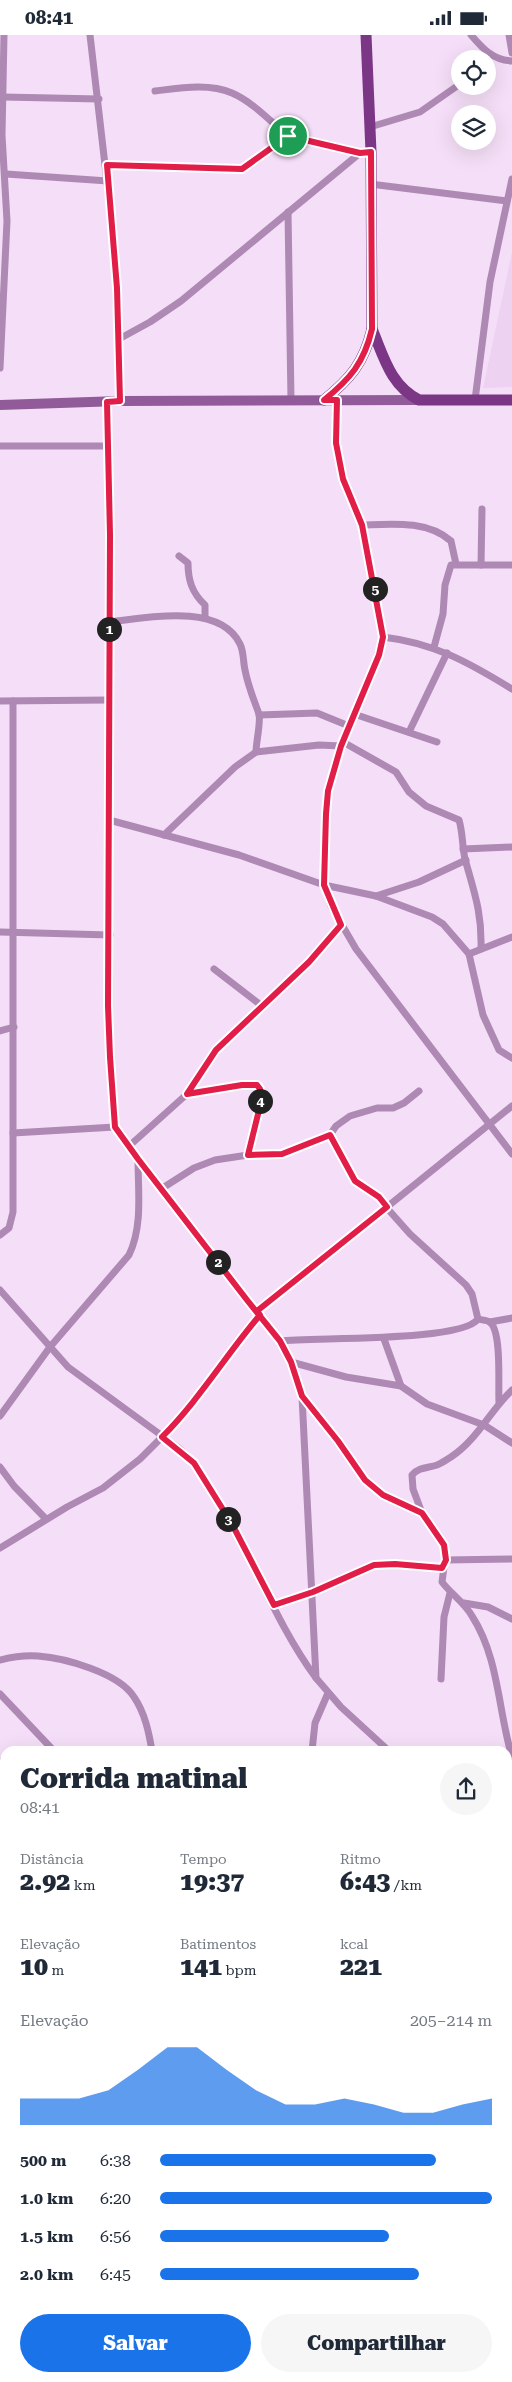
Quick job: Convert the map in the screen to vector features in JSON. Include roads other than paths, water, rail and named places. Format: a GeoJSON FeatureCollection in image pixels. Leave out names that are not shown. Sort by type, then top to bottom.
{"type":"FeatureCollection","features":[{"type":"Feature","properties":{"kind":"main road"},"geometry":{"type":"LineString","coordinates":[[324,400],[346,383],[357,367],[367,349],[372,329],[370,184],[365,153],[370,127],[366,35]]}},
{"type":"Feature","properties":{"kind":"main road"},"geometry":{"type":"LineString","coordinates":[[372,329],[393,378],[408,395],[419,400]]}},
{"type":"Feature","properties":{"kind":"main road"},"geometry":{"type":"LineString","coordinates":[[0,405],[120,401],[512,400]]}},
{"type":"Feature","properties":{"kind":"street"},"geometry":{"type":"LineString","coordinates":[[0,368],[7,221],[6,174],[2,135],[4,35]]}},
{"type":"Feature","properties":{"kind":"street"},"geometry":{"type":"LineString","coordinates":[[90,35],[107,165],[119,339],[120,401]]}},
{"type":"Feature","properties":{"kind":"street"},"geometry":{"type":"LineString","coordinates":[[471,35],[482,50]]}},
{"type":"Feature","properties":{"kind":"street"},"geometry":{"type":"LineString","coordinates":[[509,35],[512,53]]}},
{"type":"Feature","properties":{"kind":"street"},"geometry":{"type":"LineString","coordinates":[[496,58],[512,61]]}},
{"type":"Feature","properties":{"kind":"street"},"geometry":{"type":"LineString","coordinates":[[155,91],[193,87],[227,91],[242,99],[288,136],[365,153]]}},
{"type":"Feature","properties":{"kind":"street"},"geometry":{"type":"LineString","coordinates":[[370,127],[420,112],[451,90]]}},
{"type":"Feature","properties":{"kind":"street"},"geometry":{"type":"LineString","coordinates":[[3,97],[99,99]]}},
{"type":"Feature","properties":{"kind":"street"},"geometry":{"type":"LineString","coordinates":[[107,165],[242,169],[288,136]]}},
{"type":"Feature","properties":{"kind":"street"},"geometry":{"type":"LineString","coordinates":[[119,339],[150,322],[181,301],[288,212],[365,153]]}},
{"type":"Feature","properties":{"kind":"street"},"geometry":{"type":"LineString","coordinates":[[0,158],[5,165]]}},
{"type":"Feature","properties":{"kind":"street"},"geometry":{"type":"LineString","coordinates":[[6,174],[108,181]]}},
{"type":"Feature","properties":{"kind":"street"},"geometry":{"type":"LineString","coordinates":[[475,400],[487,298],[512,179]]}},
{"type":"Feature","properties":{"kind":"street"},"geometry":{"type":"LineString","coordinates":[[370,184],[507,201]]}},
{"type":"Feature","properties":{"kind":"street"},"geometry":{"type":"LineString","coordinates":[[288,212],[291,400]]}},
{"type":"Feature","properties":{"kind":"street"},"geometry":{"type":"LineString","coordinates":[[337,400],[336,443],[343,479],[362,525],[383,637],[375,664],[342,744],[328,791],[324,885],[341,925],[356,949],[512,1154]]}},
{"type":"Feature","properties":{"kind":"street"},"geometry":{"type":"LineString","coordinates":[[107,402],[110,1057],[115,1127],[128,1147],[280,1341],[291,1362],[302,1396],[316,1678]]}},
{"type":"Feature","properties":{"kind":"street"},"geometry":{"type":"LineString","coordinates":[[0,446],[108,446]]}},
{"type":"Feature","properties":{"kind":"street"},"geometry":{"type":"LineString","coordinates":[[481,565],[482,509]]}},
{"type":"Feature","properties":{"kind":"street"},"geometry":{"type":"LineString","coordinates":[[362,525],[396,524],[434,530],[451,541],[456,564]]}},
{"type":"Feature","properties":{"kind":"street"},"geometry":{"type":"LineString","coordinates":[[179,556],[188,563],[188,580],[195,593],[205,605],[205,618]]}},
{"type":"Feature","properties":{"kind":"street"},"geometry":{"type":"LineString","coordinates":[[434,647],[443,614],[449,567],[456,564],[512,565]]}},
{"type":"Feature","properties":{"kind":"street"},"geometry":{"type":"LineString","coordinates":[[108,622],[184,616],[205,618],[218,623],[239,641],[243,650],[245,670],[254,705],[259,715],[256,752]]}},
{"type":"Feature","properties":{"kind":"street"},"geometry":{"type":"LineString","coordinates":[[383,637],[409,640],[434,647],[512,689]]}},
{"type":"Feature","properties":{"kind":"street"},"geometry":{"type":"LineString","coordinates":[[409,732],[447,653]]}},
{"type":"Feature","properties":{"kind":"street"},"geometry":{"type":"LineString","coordinates":[[0,701],[109,700]]}},
{"type":"Feature","properties":{"kind":"street"},"geometry":{"type":"LineString","coordinates":[[0,1235],[9,1228],[12,1221],[14,1027],[13,701]]}},
{"type":"Feature","properties":{"kind":"street"},"geometry":{"type":"LineString","coordinates":[[259,715],[317,713],[349,726]]}},
{"type":"Feature","properties":{"kind":"street"},"geometry":{"type":"LineString","coordinates":[[354,713],[437,742]]}},
{"type":"Feature","properties":{"kind":"street"},"geometry":{"type":"LineString","coordinates":[[164,835],[235,767],[256,752],[342,744],[396,772],[409,791],[426,806],[459,820],[463,849],[478,898],[482,923],[481,948]]}},
{"type":"Feature","properties":{"kind":"street"},"geometry":{"type":"LineString","coordinates":[[109,820],[239,855],[324,885],[376,896],[432,917],[443,924],[469,954],[483,1015],[499,1050],[512,1057]]}},
{"type":"Feature","properties":{"kind":"street"},"geometry":{"type":"LineString","coordinates":[[463,849],[512,847]]}},
{"type":"Feature","properties":{"kind":"street"},"geometry":{"type":"LineString","coordinates":[[376,896],[419,883],[466,860]]}},
{"type":"Feature","properties":{"kind":"street"},"geometry":{"type":"LineString","coordinates":[[128,1147],[187,1094],[216,1050],[309,962],[341,925]]}},
{"type":"Feature","properties":{"kind":"street"},"geometry":{"type":"LineString","coordinates":[[0,932],[110,935]]}},
{"type":"Feature","properties":{"kind":"street"},"geometry":{"type":"LineString","coordinates":[[469,954],[512,937]]}},
{"type":"Feature","properties":{"kind":"street"},"geometry":{"type":"LineString","coordinates":[[214,969],[262,1006]]}},
{"type":"Feature","properties":{"kind":"street"},"geometry":{"type":"LineString","coordinates":[[0,1031],[14,1027]]}},
{"type":"Feature","properties":{"kind":"street"},"geometry":{"type":"LineString","coordinates":[[187,1094],[247,1084],[257,1085],[260,1089],[260,1106],[248,1155]]}},
{"type":"Feature","properties":{"kind":"street"},"geometry":{"type":"LineString","coordinates":[[162,1189],[194,1168],[215,1160],[248,1155],[282,1154],[330,1135],[344,1119],[377,1108],[393,1109],[419,1091]]}},
{"type":"Feature","properties":{"kind":"street"},"geometry":{"type":"LineString","coordinates":[[0,1548],[46,1519],[103,1488],[140,1459],[162,1437],[203,1389],[258,1313],[512,1106]]}},
{"type":"Feature","properties":{"kind":"street"},"geometry":{"type":"LineString","coordinates":[[13,1133],[115,1127]]}},
{"type":"Feature","properties":{"kind":"street"},"geometry":{"type":"LineString","coordinates":[[330,1135],[355,1181],[379,1197],[410,1233],[466,1285],[472,1294],[478,1319]]}},
{"type":"Feature","properties":{"kind":"street"},"geometry":{"type":"LineString","coordinates":[[0,1416],[50,1347],[130,1255],[136,1240],[138,1225],[138,1159]]}},
{"type":"Feature","properties":{"kind":"street"},"geometry":{"type":"LineString","coordinates":[[0,1290],[68,1367],[85,1382],[162,1437],[194,1463],[232,1524],[300,1656],[328,1693],[384,1746]]}},
{"type":"Feature","properties":{"kind":"street"},"geometry":{"type":"LineString","coordinates":[[478,1319],[490,1323],[512,1318]]}},
{"type":"Feature","properties":{"kind":"street"},"geometry":{"type":"LineString","coordinates":[[280,1341],[300,1338],[384,1339],[442,1331],[472,1323],[478,1319]]}},
{"type":"Feature","properties":{"kind":"street"},"geometry":{"type":"LineString","coordinates":[[490,1323],[496,1333],[498,1343],[499,1402]]}},
{"type":"Feature","properties":{"kind":"street"},"geometry":{"type":"LineString","coordinates":[[384,1339],[401,1386]]}},
{"type":"Feature","properties":{"kind":"street"},"geometry":{"type":"LineString","coordinates":[[291,1362],[346,1377],[401,1386],[427,1404],[484,1425],[512,1443]]}},
{"type":"Feature","properties":{"kind":"street"},"geometry":{"type":"LineString","coordinates":[[510,1746],[496,1678],[483,1635],[464,1603],[450,1593],[442,1581],[442,1568],[446,1560],[446,1552],[440,1537],[422,1513],[413,1489],[412,1475],[420,1469],[438,1465],[453,1455],[484,1425],[499,1402],[512,1390]]}},
{"type":"Feature","properties":{"kind":"street"},"geometry":{"type":"LineString","coordinates":[[302,1396],[338,1441],[365,1480],[383,1495],[422,1513]]}},
{"type":"Feature","properties":{"kind":"street"},"geometry":{"type":"LineString","coordinates":[[0,1467],[14,1486],[46,1519]]}},
{"type":"Feature","properties":{"kind":"street"},"geometry":{"type":"LineString","coordinates":[[446,1560],[512,1559]]}},
{"type":"Feature","properties":{"kind":"street"},"geometry":{"type":"LineString","coordinates":[[274,1605],[313,1592],[374,1565],[395,1564],[442,1568]]}},
{"type":"Feature","properties":{"kind":"street"},"geometry":{"type":"LineString","coordinates":[[441,1679],[444,1617],[450,1593]]}},
{"type":"Feature","properties":{"kind":"street"},"geometry":{"type":"LineString","coordinates":[[464,1603],[488,1607],[512,1619]]}},
{"type":"Feature","properties":{"kind":"street"},"geometry":{"type":"LineString","coordinates":[[0,1660],[14,1657],[38,1656],[56,1659],[94,1670],[120,1683],[134,1696],[143,1714],[151,1746]]}},
{"type":"Feature","properties":{"kind":"street"},"geometry":{"type":"LineString","coordinates":[[313,1746],[315,1723],[328,1693]]}},
{"type":"Feature","properties":{"kind":"street"},"geometry":{"type":"LineString","coordinates":[[0,1694],[49,1746]]}}]}
